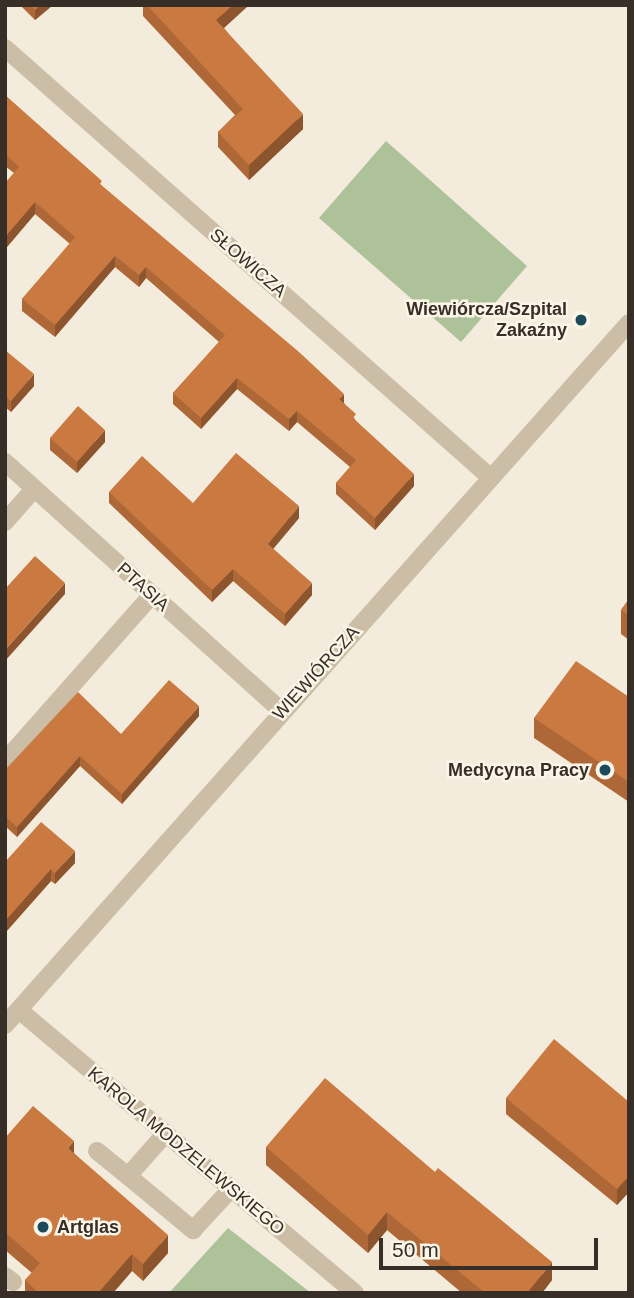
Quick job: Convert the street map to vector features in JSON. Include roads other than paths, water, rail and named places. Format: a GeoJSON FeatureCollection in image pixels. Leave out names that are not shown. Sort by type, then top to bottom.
{"type":"FeatureCollection","features":[{"type":"Feature","properties":{"kind":"street","name":"SŁOWICZA"},"geometry":{"type":"LineString","coordinates":[[5,48],[491,478]]}},
{"type":"Feature","properties":{"kind":"street","name":"WIEWIÓRCZA"},"geometry":{"type":"LineString","coordinates":[[5,1024],[629,323]]}},
{"type":"Feature","properties":{"kind":"street","name":"PTASIA"},"geometry":{"type":"LineString","coordinates":[[5,462],[282,711]]}},
{"type":"Feature","properties":{"kind":"street"},"geometry":{"type":"LineString","coordinates":[[5,522],[34,489]]}},
{"type":"Feature","properties":{"kind":"street"},"geometry":{"type":"LineString","coordinates":[[5,761],[152,595]]}},
{"type":"Feature","properties":{"kind":"street","name":"KAROLA MODZELEWSKIEGO"},"geometry":{"type":"LineString","coordinates":[[19,1010],[355,1293]]}},
{"type":"Feature","properties":{"kind":"street"},"geometry":{"type":"LineString","coordinates":[[128,1177],[165,1134]]}},
{"type":"Feature","properties":{"kind":"street"},"geometry":{"type":"LineString","coordinates":[[97,1151],[193,1230],[230,1189]]}},
{"type":"Feature","properties":{"kind":"place","name":"Wiewiórcza/Szpital Zakaźny"},"geometry":{"type":"Point","coordinates":[581,320]}},
{"type":"Feature","properties":{"kind":"place","name":"Medycyna Pracy"},"geometry":{"type":"Point","coordinates":[605,770]}},
{"type":"Feature","properties":{"kind":"place","name":"Artglas"},"geometry":{"type":"Point","coordinates":[43,1227]}}]}
